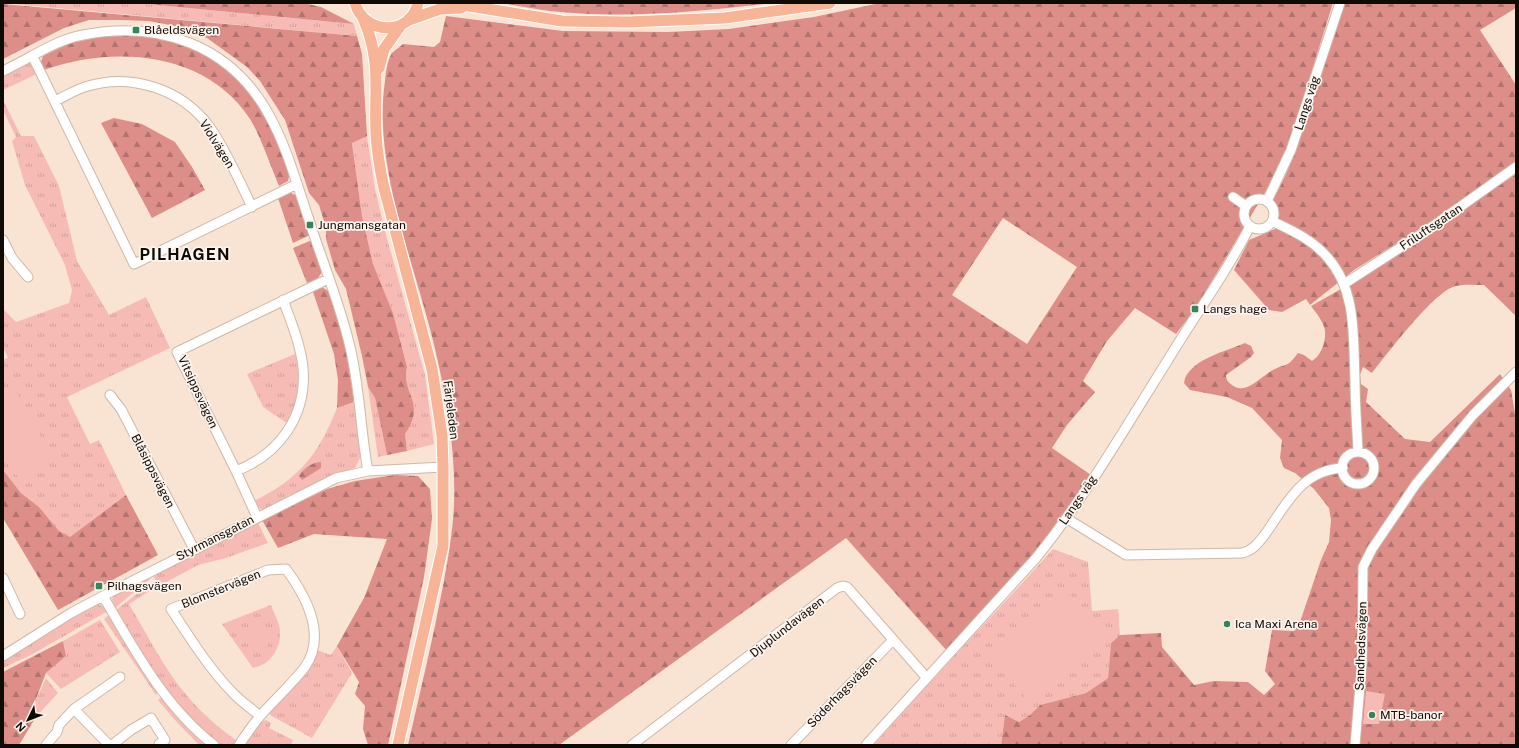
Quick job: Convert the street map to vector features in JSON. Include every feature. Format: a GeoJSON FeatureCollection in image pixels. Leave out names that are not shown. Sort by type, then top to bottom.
{"type":"FeatureCollection","features":[{"type":"Feature","properties":{"kind":"main road"},"geometry":{"type":"LineString","coordinates":[[348,3],[359,11],[373,26],[381,28],[389,28],[440,10],[476,8]]}},
{"type":"Feature","properties":{"kind":"main road","name":"Färjeleden"},"geometry":{"type":"LineString","coordinates":[[376,80],[384,49],[414,13],[418,3]]}},
{"type":"Feature","properties":{"kind":"main road"},"geometry":{"type":"LineString","coordinates":[[451,3],[562,21],[628,22],[725,18],[830,3]]}},
{"type":"Feature","properties":{"kind":"main road","name":"Färjeleden"},"geometry":{"type":"LineString","coordinates":[[359,11],[374,47],[378,160],[432,369],[442,435],[443,546],[398,745]]}},
{"type":"Feature","properties":{"kind":"street","name":"Langs väg"},"geometry":{"type":"LineString","coordinates":[[1267,201],[1291,150],[1340,3]]}},
{"type":"Feature","properties":{"kind":"street"},"geometry":{"type":"LineString","coordinates":[[3,71],[59,43],[82,35],[109,31],[136,30],[157,32],[179,38],[200,47],[220,58],[239,75],[255,93],[278,132],[297,184],[349,343],[368,471]]}},
{"type":"Feature","properties":{"kind":"street"},"geometry":{"type":"LineString","coordinates":[[33,57],[134,264],[297,184]]}},
{"type":"Feature","properties":{"kind":"street","name":"Violvägen"},"geometry":{"type":"LineString","coordinates":[[55,101],[87,86],[118,81],[142,83],[176,97],[195,111],[208,126],[252,207]]}},
{"type":"Feature","properties":{"kind":"street","name":"Friluftsgatan"},"geometry":{"type":"LineString","coordinates":[[1344,284],[1429,229],[1516,167]]}},
{"type":"Feature","properties":{"kind":"street"},"geometry":{"type":"LineString","coordinates":[[1233,197],[1246,206]]}},
{"type":"Feature","properties":{"kind":"street"},"geometry":{"type":"LineString","coordinates":[[1256,199],[1267,201],[1274,211],[1272,221],[1264,228],[1250,226],[1245,218],[1246,206],[1256,199]]}},
{"type":"Feature","properties":{"kind":"street"},"geometry":{"type":"LineString","coordinates":[[1272,221],[1317,246],[1332,263],[1344,284],[1353,320],[1358,452]]}},
{"type":"Feature","properties":{"kind":"street","name":"Langs väg"},"geometry":{"type":"LineString","coordinates":[[866,745],[926,677],[1036,558],[1066,518],[1228,264],[1250,226]]}},
{"type":"Feature","properties":{"kind":"street"},"geometry":{"type":"LineString","coordinates":[[3,240],[12,258],[28,277]]}},
{"type":"Feature","properties":{"kind":"street","name":"Vitsippsvägen"},"geometry":{"type":"LineString","coordinates":[[257,517],[177,352],[328,279]]}},
{"type":"Feature","properties":{"kind":"street"},"geometry":{"type":"LineString","coordinates":[[236,471],[264,456],[283,440],[297,414],[301,402],[303,390],[303,367],[283,300]]}},
{"type":"Feature","properties":{"kind":"street","name":"Sandhedsvägen"},"geometry":{"type":"LineString","coordinates":[[1355,745],[1362,662],[1363,567],[1372,549],[1416,484],[1473,415],[1516,372]]}},
{"type":"Feature","properties":{"kind":"street","name":"Blåsippsvägen"},"geometry":{"type":"LineString","coordinates":[[110,395],[121,409],[194,549]]}},
{"type":"Feature","properties":{"kind":"street"},"geometry":{"type":"LineString","coordinates":[[1358,452],[1368,456],[1374,464],[1373,474],[1368,480],[1359,484],[1351,482],[1346,477],[1343,468],[1348,457],[1358,452]]}},
{"type":"Feature","properties":{"kind":"street","name":"Styrmansgatan"},"geometry":{"type":"LineString","coordinates":[[3,656],[71,613],[336,478],[368,471],[443,467]]}},
{"type":"Feature","properties":{"kind":"street"},"geometry":{"type":"LineString","coordinates":[[1066,518],[1126,555],[1248,551],[1258,544],[1294,494],[1307,480],[1322,471],[1343,468]]}},
{"type":"Feature","properties":{"kind":"street","name":"Blomstervägen"},"geometry":{"type":"LineString","coordinates":[[239,745],[260,716],[304,668],[311,655],[314,640],[314,625],[308,606],[286,569],[268,570],[171,609],[206,662],[219,678],[233,694],[260,716]]}},
{"type":"Feature","properties":{"kind":"street"},"geometry":{"type":"LineString","coordinates":[[3,578],[20,614]]}},
{"type":"Feature","properties":{"kind":"street","name":"Djuplundavägen"},"geometry":{"type":"LineString","coordinates":[[632,745],[836,588],[843,586],[847,587],[926,677]]}},
{"type":"Feature","properties":{"kind":"street"},"geometry":{"type":"LineString","coordinates":[[103,596],[162,692],[186,721],[214,745]]}},
{"type":"Feature","properties":{"kind":"street","name":"Söderhagsvägen"},"geometry":{"type":"LineString","coordinates":[[791,745],[893,640]]}},
{"type":"Feature","properties":{"kind":"street"},"geometry":{"type":"LineString","coordinates":[[46,745],[57,732],[59,725],[74,708],[120,677]]}},
{"type":"Feature","properties":{"kind":"street"},"geometry":{"type":"LineString","coordinates":[[74,708],[110,745],[151,718],[165,740],[159,745]]}},
{"type":"Feature","properties":{"kind":"green space"},"geometry":{"type":"Polygon","coordinates":[[[3,3],[137,3],[354,24],[357,36],[3,3]]]}},
{"type":"Feature","properties":{"kind":"green space"},"geometry":{"type":"Polygon","coordinates":[[[137,3],[304,3],[321,7],[354,24],[137,3]]]}},
{"type":"Feature","properties":{"kind":"green space"},"geometry":{"type":"Polygon","coordinates":[[[502,3],[773,3],[689,12],[606,14],[550,11],[502,3]]]}},
{"type":"Feature","properties":{"kind":"green space"},"geometry":{"type":"Polygon","coordinates":[[[880,3],[1333,3],[1289,144],[1273,179],[1195,309],[1176,334],[1135,308],[1107,341],[1083,381],[1095,392],[1067,425],[1052,448],[1091,475],[1067,513],[947,651],[846,538],[559,745],[408,745],[431,646],[445,576],[453,524],[454,466],[447,409],[436,353],[398,218],[390,183],[385,148],[383,114],[386,70],[390,56],[403,44],[434,47],[440,42],[446,16],[563,31],[668,32],[729,29],[814,17],[880,3]],[[1003,218],[952,295],[1027,344],[1077,267],[1003,218]]]}},
{"type":"Feature","properties":{"kind":"green space"},"geometry":{"type":"Polygon","coordinates":[[[1344,3],[1516,3],[1516,8],[1480,30],[1516,85],[1516,161],[1426,225],[1354,270],[1310,305],[1306,299],[1282,312],[1269,310],[1234,270],[1249,240],[1275,229],[1277,225],[1279,214],[1273,200],[1295,153],[1344,3]]]}},
{"type":"Feature","properties":{"kind":"green space"},"geometry":{"type":"Polygon","coordinates":[[[3,4],[357,36],[362,54],[367,136],[352,143],[362,216],[373,264],[393,313],[407,367],[407,385],[414,406],[414,414],[405,434],[407,451],[387,455],[375,398],[368,387],[346,289],[335,270],[326,239],[326,228],[319,205],[309,193],[285,120],[260,81],[247,67],[207,38],[175,26],[149,21],[89,20],[64,28],[3,59],[3,4]]]}},
{"type":"Feature","properties":{"kind":"green space"},"geometry":{"type":"Polygon","coordinates":[[[116,34],[143,34],[170,40],[190,47],[208,56],[225,68],[253,97],[265,115],[280,145],[289,176],[288,181],[279,186],[254,126],[231,96],[209,79],[184,67],[156,60],[128,57],[99,58],[71,62],[44,70],[41,62],[43,56],[70,43],[116,34]]]}},
{"type":"Feature","properties":{"kind":"green space"},"geometry":{"type":"Polygon","coordinates":[[[26,63],[31,64],[37,74],[3,90],[3,74],[26,63]]]}},
{"type":"Feature","properties":{"kind":"green space"},"geometry":{"type":"Polygon","coordinates":[[[3,100],[21,136],[34,136],[59,186],[77,261],[109,315],[146,297],[170,348],[67,397],[90,444],[99,440],[126,495],[70,537],[59,531],[39,507],[21,493],[3,470],[3,360],[8,358],[3,347],[3,309],[16,322],[69,303],[72,290],[65,265],[25,185],[12,141],[16,137],[3,110],[3,100]]]}},
{"type":"Feature","properties":{"kind":"green space"},"geometry":{"type":"Polygon","coordinates":[[[114,118],[142,124],[175,142],[205,190],[152,218],[101,123],[114,118]]]}},
{"type":"Feature","properties":{"kind":"green space"},"geometry":{"type":"Polygon","coordinates":[[[367,136],[375,189],[385,231],[425,375],[434,444],[407,451],[405,434],[414,414],[414,407],[407,385],[407,367],[393,313],[373,264],[362,216],[352,142],[367,136]]]}},
{"type":"Feature","properties":{"kind":"green space"},"geometry":{"type":"Polygon","coordinates":[[[1516,174],[1516,316],[1484,285],[1456,286],[1447,290],[1424,310],[1372,373],[1363,367],[1360,375],[1361,384],[1368,389],[1366,402],[1405,439],[1430,442],[1500,374],[1511,390],[1516,419],[1516,745],[1001,745],[1005,715],[1019,722],[1030,715],[1040,705],[1086,693],[1108,678],[1111,643],[1120,635],[1161,633],[1162,647],[1194,685],[1214,681],[1248,682],[1264,695],[1275,684],[1265,671],[1272,630],[1294,631],[1299,625],[1321,560],[1329,542],[1331,520],[1329,508],[1314,489],[1295,473],[1284,468],[1280,458],[1282,440],[1252,408],[1227,397],[1190,390],[1184,383],[1187,375],[1192,368],[1209,357],[1245,343],[1251,346],[1254,353],[1251,357],[1226,375],[1228,382],[1237,388],[1248,387],[1273,370],[1289,363],[1298,353],[1304,355],[1312,361],[1318,356],[1324,344],[1325,331],[1320,318],[1311,306],[1390,259],[1516,174]]]}},
{"type":"Feature","properties":{"kind":"green space"},"geometry":{"type":"Polygon","coordinates":[[[289,192],[297,196],[310,235],[293,243],[278,198],[289,192]]]}},
{"type":"Feature","properties":{"kind":"green space"},"geometry":{"type":"Polygon","coordinates":[[[312,240],[322,272],[318,278],[307,283],[293,248],[312,240]]]}},
{"type":"Feature","properties":{"kind":"green space"},"geometry":{"type":"Polygon","coordinates":[[[322,287],[328,291],[345,343],[354,402],[337,408],[338,380],[334,354],[313,292],[322,287]]]}},
{"type":"Feature","properties":{"kind":"green space"},"geometry":{"type":"Polygon","coordinates":[[[295,354],[299,372],[299,381],[294,407],[288,424],[263,407],[247,374],[295,354]]]}},
{"type":"Feature","properties":{"kind":"green space"},"geometry":{"type":"Polygon","coordinates":[[[368,387],[375,398],[387,455],[378,457],[368,387]]]}},
{"type":"Feature","properties":{"kind":"green space"},"geometry":{"type":"Polygon","coordinates":[[[17,393],[53,460],[19,479],[3,449],[3,400],[17,393]]]}},
{"type":"Feature","properties":{"kind":"green space"},"geometry":{"type":"Polygon","coordinates":[[[354,402],[361,456],[355,468],[336,474],[263,510],[257,507],[254,501],[284,483],[306,464],[315,452],[330,425],[337,408],[354,402]]]}},
{"type":"Feature","properties":{"kind":"green space"},"geometry":{"type":"Polygon","coordinates":[[[321,462],[321,468],[302,480],[299,476],[306,468],[311,464],[321,462]]]}},
{"type":"Feature","properties":{"kind":"green space"},"geometry":{"type":"Polygon","coordinates":[[[3,470],[21,493],[39,507],[59,531],[70,537],[126,495],[158,555],[58,610],[3,518],[3,470]]]}},
{"type":"Feature","properties":{"kind":"green space"},"geometry":{"type":"Polygon","coordinates":[[[394,475],[418,476],[430,489],[432,519],[424,577],[388,745],[368,745],[363,729],[365,706],[355,694],[359,682],[337,646],[364,598],[387,539],[314,534],[278,548],[262,520],[327,489],[355,481],[394,475]]]}},
{"type":"Feature","properties":{"kind":"green space"},"geometry":{"type":"Polygon","coordinates":[[[257,521],[268,543],[226,558],[198,565],[159,586],[152,574],[257,521]]]}},
{"type":"Feature","properties":{"kind":"green space"},"geometry":{"type":"Polygon","coordinates":[[[1053,549],[1088,562],[1092,611],[1118,609],[1120,635],[1111,643],[1108,678],[1086,693],[1040,705],[1030,715],[1019,722],[1005,716],[1001,745],[874,745],[918,695],[1053,549]]]}},
{"type":"Feature","properties":{"kind":"green space"},"geometry":{"type":"Polygon","coordinates":[[[148,576],[150,579],[115,608],[112,600],[114,594],[148,576]]]}},
{"type":"Feature","properties":{"kind":"green space"},"geometry":{"type":"Polygon","coordinates":[[[151,583],[154,588],[129,604],[164,664],[180,687],[194,704],[237,741],[233,745],[218,745],[202,732],[164,690],[116,610],[151,583]]]}},
{"type":"Feature","properties":{"kind":"green space"},"geometry":{"type":"Polygon","coordinates":[[[1066,590],[1108,638],[1032,705],[990,656],[1066,590]]]}},
{"type":"Feature","properties":{"kind":"green space"},"geometry":{"type":"Polygon","coordinates":[[[98,603],[108,611],[31,655],[3,668],[3,660],[98,603]]]}},
{"type":"Feature","properties":{"kind":"green space"},"geometry":{"type":"Polygon","coordinates":[[[271,605],[279,625],[280,639],[278,646],[271,658],[266,663],[253,668],[222,624],[271,605]]]}},
{"type":"Feature","properties":{"kind":"green space"},"geometry":{"type":"Polygon","coordinates":[[[110,614],[158,691],[156,695],[104,619],[110,614]]]}},
{"type":"Feature","properties":{"kind":"green space"},"geometry":{"type":"Polygon","coordinates":[[[100,620],[120,652],[61,689],[46,673],[66,656],[63,641],[100,620]]]}},
{"type":"Feature","properties":{"kind":"green space"},"geometry":{"type":"Polygon","coordinates":[[[268,629],[268,649],[254,649],[254,637],[248,637],[247,630],[268,629]]]}},
{"type":"Feature","properties":{"kind":"green space"},"geometry":{"type":"Polygon","coordinates":[[[63,641],[66,656],[46,673],[34,704],[36,717],[19,745],[3,745],[3,672],[63,641]]]}},
{"type":"Feature","properties":{"kind":"green space"},"geometry":{"type":"Polygon","coordinates":[[[337,646],[352,673],[312,738],[270,715],[270,711],[312,663],[317,650],[331,655],[337,646]]]}},
{"type":"Feature","properties":{"kind":"green space"},"geometry":{"type":"Polygon","coordinates":[[[46,678],[58,693],[36,717],[34,704],[46,678]]]}},
{"type":"Feature","properties":{"kind":"green space","name":"MTB-banor"},"geometry":{"type":"Polygon","coordinates":[[[1366,691],[1385,694],[1379,724],[1363,724],[1366,691]]]}},
{"type":"Feature","properties":{"kind":"green space"},"geometry":{"type":"Polygon","coordinates":[[[161,697],[207,745],[199,745],[173,718],[158,700],[161,697]]]}},
{"type":"Feature","properties":{"kind":"green space"},"geometry":{"type":"Polygon","coordinates":[[[266,720],[271,723],[269,728],[293,740],[291,745],[243,745],[262,722],[266,720]]]}},
{"type":"Feature","properties":{"kind":"place","name":"Blåeldsvägen"},"geometry":{"type":"Point","coordinates":[136,30]}},
{"type":"Feature","properties":{"kind":"place","name":"Jungmansgatan"},"geometry":{"type":"Point","coordinates":[310,225]}},
{"type":"Feature","properties":{"kind":"place","name":"Langs hage"},"geometry":{"type":"Point","coordinates":[1195,309]}},
{"type":"Feature","properties":{"kind":"place","name":"Pilhagsvägen"},"geometry":{"type":"Point","coordinates":[99,586]}},
{"type":"Feature","properties":{"kind":"place","name":"Ica Maxi Arena"},"geometry":{"type":"Point","coordinates":[1227,624]}},
{"type":"Feature","properties":{"kind":"place","name":"MTB-banor"},"geometry":{"type":"Point","coordinates":[1372,715]}},
{"type":"Feature","properties":{"kind":"district","name":"PILHAGEN"},"geometry":{"type":"Point","coordinates":[185,254]}}]}
